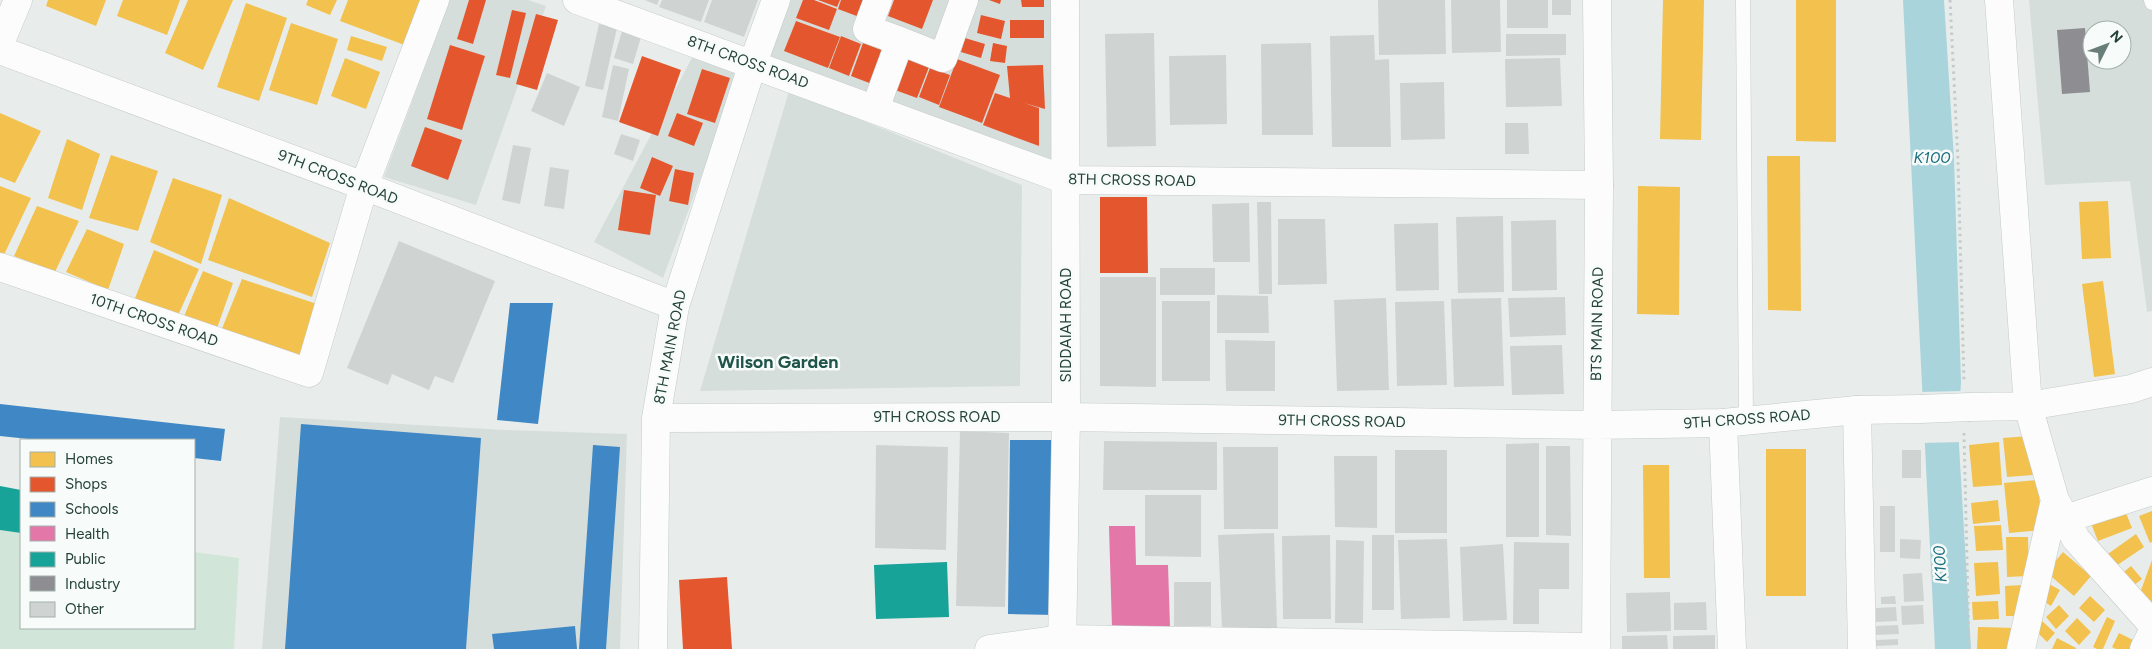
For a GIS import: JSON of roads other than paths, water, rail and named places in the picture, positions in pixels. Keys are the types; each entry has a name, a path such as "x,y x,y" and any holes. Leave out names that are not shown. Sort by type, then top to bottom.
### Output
{"street":[{"path":"0,43 18,0"},
{"path":"364,186 435,0"},
{"name":"8TH CROSS ROAD","path":"577,0 753,63 1066,180 1599,185"},
{"name":"8TH MAIN ROAD","path":"653,649 656,418 675,306 753,63 776,0"},
{"path":"878,0 867,29 943,58 964,0"},
{"name":"SIDDAIAH ROAD","path":"1062,644 1066,417 1065,0"},
{"name":"BTS MAIN ROAD","path":"1596,648 1599,185 1597,0"},
{"path":"1999,0 2028,406 2060,510 2076,539 2152,624"},
{"path":"875,109 900,41"},
{"name":"9TH CROSS ROAD","path":"0,50 364,186 675,306"},
{"name":"10TH CROSS ROAD","path":"0,267 309,373 364,186"},
{"name":"9TH CROSS ROAD","path":"656,418 1066,417 1596,426 1735,422 1857,410 2028,406 2131,389 2152,382"},
{"path":"1857,410 1862,649"},
{"path":"1732,649 1735,422"},
{"path":"2060,510 2152,491"},
{"path":"2021,649 2060,510"},
{"path":"2144,649 2152,633"},
{"path":"989,649 1062,644 1596,648"}],"lane":[{"path":"1735,422 1744,0"}],"water":[{"name":"K100","path":"1903,0 1944,0 1954,159 1961,382 1958,428 1971,649 1935,649"}],"district":[{"name":"Wilson Garden","path":"778,362"}]}
